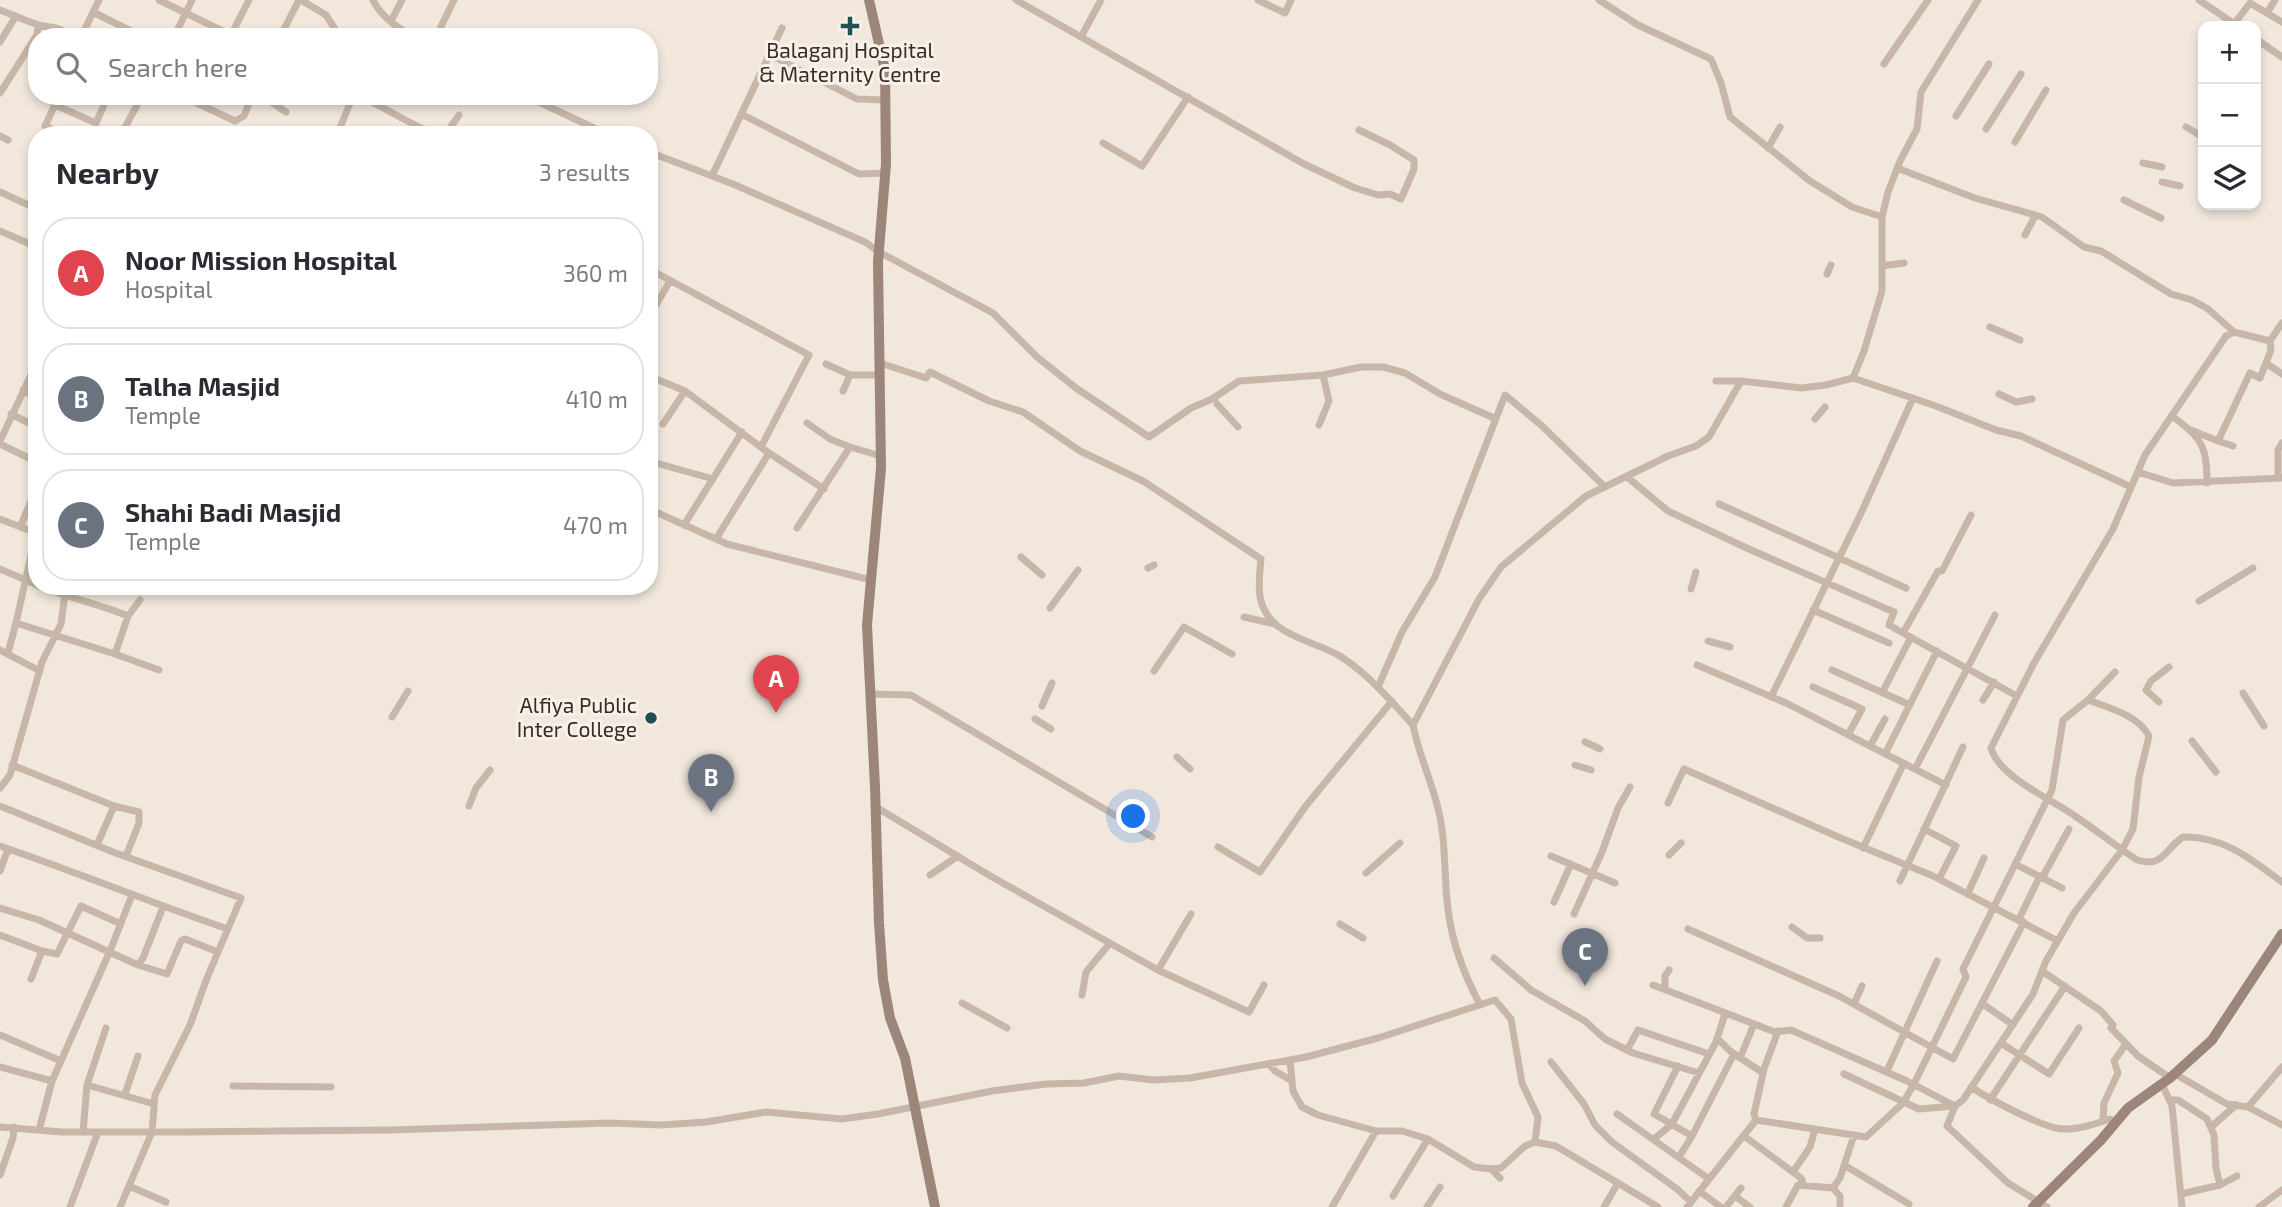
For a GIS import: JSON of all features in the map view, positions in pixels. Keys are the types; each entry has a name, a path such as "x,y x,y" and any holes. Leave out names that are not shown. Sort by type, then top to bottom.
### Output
{"street":[{"path":"85,28 99,0"},
{"path":"159,0 217,28"},
{"path":"178,28 192,0"},
{"path":"237,28 249,0"},
{"path":"285,28 300,0 326,15 333,28"},
{"path":"391,21 402,0"},
{"path":"440,28 454,0"},
{"path":"869,0 884,70 886,173 879,252 881,456 867,625 879,923 890,1018 905,1058 935,1207"},
{"path":"1016,0 1304,164 1355,187 1401,199 1414,169 1414,160 1359,130"},
{"path":"1082,37 1101,0"},
{"path":"1258,0 1285,13 1292,0"},
{"path":"1599,0 1638,25 1711,59 1730,117 1810,181 1852,207 1882,217"},
{"path":"1884,64 1928,0"},
{"path":"1853,379 1882,292 1882,217 1898,168 1917,129 1921,92 1978,0"},
{"path":"2199,0 2229,21"},
{"path":"2267,13 2275,0"},
{"path":"376,2 398,28"},
{"path":"2238,21 2250,3 2282,22"},
{"path":"0,10 38,25 56,28"},
{"path":"93,12 125,28"},
{"path":"0,42 16,16"},
{"path":"712,176 782,29"},
{"path":"2261,42 2282,57"},
{"path":"0,93 3,80 28,47"},
{"path":"770,55 857,99 885,100"},
{"path":"1956,116 1989,64"},
{"path":"1986,129 2021,75"},
{"path":"2015,142 2046,90"},
{"path":"1103,143 1142,166 1188,97"},
{"path":"47,126 45,125 55,105 96,123 104,105"},
{"path":"126,126 137,105"},
{"path":"201,105 235,121 244,116 248,105"},
{"path":"276,105 286,111"},
{"path":"341,126 349,105"},
{"path":"381,105 421,126"},
{"path":"545,105 590,126"},
{"path":"741,114 859,174 886,173"},
{"path":"451,126 459,115"},
{"path":"1768,148 1780,127"},
{"path":"2186,127 2198,134"},
{"path":"658,155 865,242 993,313 1037,357 1076,388 1149,437 1238,380 1323,375 1362,367 1383,367 1405,373 1440,394 1496,419"},
{"path":"2143,163 2162,167"},
{"path":"1898,168 1975,198 2042,217 2084,247 2101,251 2171,294 2192,300 2208,309 2234,332 2270,341"},
{"path":"2162,182 2180,186"},
{"path":"0,192 28,205"},
{"path":"2124,200 2161,218"},
{"path":"2025,235 2035,216"},
{"path":"0,231 28,243"},
{"path":"1882,266 1904,263"},
{"path":"1827,274 1831,265"},
{"path":"658,274 809,355 761,447"},
{"path":"658,302 670,281"},
{"path":"2218,440 2250,373 2260,378 2271,350 2270,341 2282,323"},
{"path":"2227,325 2226,336 2145,455 2113,529 2034,663 1992,748 1994,757 2014,776 2137,860 2158,862 2183,837 2196,837 2220,842 2242,853 2282,882"},
{"path":"1990,327 2020,340"},
{"path":"2226,336 2234,332"},
{"path":"880,363 926,377 930,372 989,401 1023,412 1080,451 1143,481 1261,559 1260,594 1263,606 1275,624 1290,635 1332,650 1353,664 1413,725 1441,822 1448,910 1453,937 1461,968 1480,1005"},
{"path":"2266,363 2282,374"},
{"path":"826,364 850,374 880,375"},
{"path":"843,391 850,374"},
{"path":"1319,425 1329,401 1323,375"},
{"path":"1716,381 1801,387 1853,379 1913,398 1996,430 2021,436 2131,487"},
{"path":"28,380 0,443 28,457"},
{"path":"658,380 685,391 769,453 824,489"},
{"path":"1413,725 1479,599 1501,567 1586,496 1668,456 1696,446 1709,437 1741,381"},
{"path":"23,390 28,393"},
{"path":"663,424 685,391"},
{"path":"1999,394 2016,402 2032,399"},
{"path":"1378,687 1402,632 1435,578 1505,395 1541,425 1605,487"},
{"path":"1771,697 1913,398"},
{"path":"1217,404 1238,427"},
{"path":"1815,419 1825,407"},
{"path":"11,414 28,422"},
{"path":"2172,416 2190,429 2233,446"},
{"path":"807,423 831,439 881,456"},
{"path":"2190,429 2207,456 2207,483"},
{"path":"684,525 742,432"},
{"path":"2138,472 2173,483 2280,478 2278,450 2282,443"},
{"path":"797,528 850,447"},
{"path":"716,539 769,453"},
{"path":"658,464 713,479"},
{"path":"1627,477 1668,510 1894,612 1889,625 2017,696"},
{"path":"1719,504 1906,588"},
{"path":"20,527 28,508"},
{"path":"658,513 727,544 871,580"},
{"path":"1882,692 1938,571 1942,570 1971,515"},
{"path":"0,519 28,530"},
{"path":"1021,557 1042,575"},
{"path":"28,567 16,623 4,652 40,671"},
{"path":"2199,601 2253,568"},
{"path":"0,569 28,581"},
{"path":"1050,608 1078,570"},
{"path":"1691,589 1696,572"},
{"path":"60,595 103,605 128,615"},
{"path":"0,788 9,775 40,671 61,624 65,597"},
{"path":"115,654 128,615 140,600"},
{"path":"1813,610 1889,643"},
{"path":"1915,769 1995,615"},
{"path":"1244,617 1275,624"},
{"path":"16,623 159,670"},
{"path":"1154,671 1184,626 1231,654"},
{"path":"1708,641 1730,647"},
{"path":"1885,754 1937,651"},
{"path":"1697,665 1771,697 1946,785"},
{"path":"2159,702 2146,690 2151,681 2169,667"},
{"path":"1832,670 1910,705"},
{"path":"1756,1120 1866,1137 1903,1103 1966,977 1963,969 2052,790 2063,720 2115,672"},
{"path":"1983,700 1994,682"},
{"path":"1042,706 1052,683"},
{"path":"1812,687 1862,709 1848,735"},
{"path":"392,717 408,691"},
{"path":"2243,693 2264,726"},
{"path":"870,694 911,695 1152,837"},
{"path":"2047,1207 2035,1204 2008,1183 1947,1126 1955,1106 1963,1100 2033,994 2042,971 2074,913 2122,850 2133,829 2139,777 2149,736 2145,727 2125,714 2088,699"},
{"path":"1218,847 1260,872 1305,807 1392,701"},
{"path":"1035,719 1051,729"},
{"path":"1870,746 1885,719"},
{"path":"2192,741 2216,772"},
{"path":"1584,742 1600,749"},
{"path":"1900,881 1963,747"},
{"path":"1177,757 1190,769"},
{"path":"1863,848 1904,764"},
{"path":"12,765 114,806 135,810 141,816 126,856"},
{"path":"1575,765 1591,770"},
{"path":"1668,803 1684,769 1939,879 2058,941"},
{"path":"468,806 476,788 490,770"},
{"path":"1574,914 1618,808 1630,787"},
{"path":"0,806 241,898 190,1025 155,1095 152,1132 120,1207"},
{"path":"97,845 114,806"},
{"path":"876,807 1158,970 1249,1012 1264,985"},
{"path":"1924,829 1956,846 1939,879"},
{"path":"1688,929 1854,1004 1953,1059 1983,1004 2041,877 2069,829"},
{"path":"1366,873 1399,843"},
{"path":"1669,855 1681,843"},
{"path":"0,871 4,848 228,929"},
{"path":"930,875 958,856"},
{"path":"1551,856 1615,883"},
{"path":"1968,893 1984,858"},
{"path":"1554,902 1571,864"},
{"path":"2015,864 2062,888"},
{"path":"39,1130 52,1081 132,895"},
{"path":"0,935 57,954 81,906 121,924"},
{"path":"138,965 163,907"},
{"path":"0,908 39,920 138,965 167,974 181,941 185,939 218,952"},
{"path":"1158,970 1191,914"},
{"path":"1340,924 1363,938"},
{"path":"1792,928 1807,937 1820,938"},
{"path":"2035,1204 2128,1108 2169,1079 2212,1040 2282,934"},
{"path":"1082,995 1086,972 1110,943"},
{"path":"31,979 42,951"},
{"path":"1494,958 1531,989 1585,1021 1605,1039 1627,1050 1699,1073"},
{"path":"1887,1071 1937,961"},
{"path":"1665,989 1665,976 1669,970"},
{"path":"2042,971 2101,1011 2113,1025 2111,1028 2126,1044 2169,1079 2227,1104 2248,1107 2282,1125"},
{"path":"1653,985 1754,1024 1778,1031 1791,1030 1887,1071 1955,1106"},
{"path":"1854,1004 1862,986"},
{"path":"1990,1100 2065,986"},
{"path":"0,1127 83,1132 152,1132 389,1130 609,1123 662,1125 706,1122 766,1112 842,1119 1019,1088 1084,1083 1119,1076 1154,1080 1190,1078 1269,1064 1378,1038 1495,1000 1511,1019 1522,1083 1538,1117 1535,1142"},
{"path":"961,1003 1007,1028"},
{"path":"1983,1004 2013,1025"},
{"path":"1654,1139 1672,1124 1717,1038 1725,1014"},
{"path":"1679,1157 1754,1024"},
{"path":"83,1132 87,1085 106,1028"},
{"path":"2001,1043 2049,1074 2079,1028"},
{"path":"1627,1050 1638,1030 1709,1054"},
{"path":"1756,1120 1754,1114 1763,1073 1778,1031"},
{"path":"0,1035 61,1061"},
{"path":"1717,1038 1737,1056 1763,1073"},
{"path":"2103,1121 2104,1103 2118,1073 2114,1061 2126,1044"},
{"path":"125,1094 138,1056"},
{"path":"1290,1060 1293,1091 1302,1107 1318,1115 1376,1131 1402,1131 1427,1139 1475,1167 1491,1170 1501,1168 1525,1146 1535,1142 1556,1146 1658,1207"},
{"path":"1552,1062 1584,1104 1595,1125 1612,1142 1677,1188 1689,1205 1756,1120"},
{"path":"1269,1064 1292,1081"},
{"path":"0,1066 52,1081"},
{"path":"1678,1066 1654,1114 1692,1136"},
{"path":"2248,1107 2282,1067"},
{"path":"1844,1074 1919,1109 1955,1106"},
{"path":"2169,1079 2182,1207"},
{"path":"87,1085 155,1104"},
{"path":"233,1086 331,1087"},
{"path":"1971,1087 1990,1100 2058,1128 2070,1129 2110,1119 2116,1122"},
{"path":"2170,1100 2178,1100 2207,1119 2214,1135 2220,1185"},
{"path":"2211,1127 2235,1105"},
{"path":"1617,1114 1709,1179"},
{"path":"0,1175 13,1138 14,1127"},
{"path":"1793,1172 1810,1147 1815,1129"},
{"path":"1332,1207 1376,1131"},
{"path":"69,1207 98,1132"},
{"path":"1833,1188 1854,1135"},
{"path":"1744,1136 1801,1178 1804,1186"},
{"path":"1393,1196 1427,1139"},
{"path":"1844,1165 1909,1204"},
{"path":"1491,1170 1500,1178"},
{"path":"2181,1194 2220,1185 2237,1176"},
{"path":"1604,1207 1618,1182"},
{"path":"1786,1207 1798,1185 1833,1188 1840,1196 1840,1207"},
{"path":"129,1186 166,1202"},
{"path":"1427,1207 1440,1187"},
{"path":"1699,1191 1723,1207 1741,1188"},
{"path":"2259,1207 2282,1190"},
{"path":"1735,1196 1750,1207"}],"place":[{"name":"Balaganj Hospital & Maternity Centre","path":"850,26"},
{"name":"Noor Mission Hospital","path":"776,713"},
{"name":"Alfiya Public Inter College","path":"651,718"},
{"name":"Talha Masjid","path":"711,812"},
{"name":"Shahi Badi Masjid","path":"1585,986"}]}
